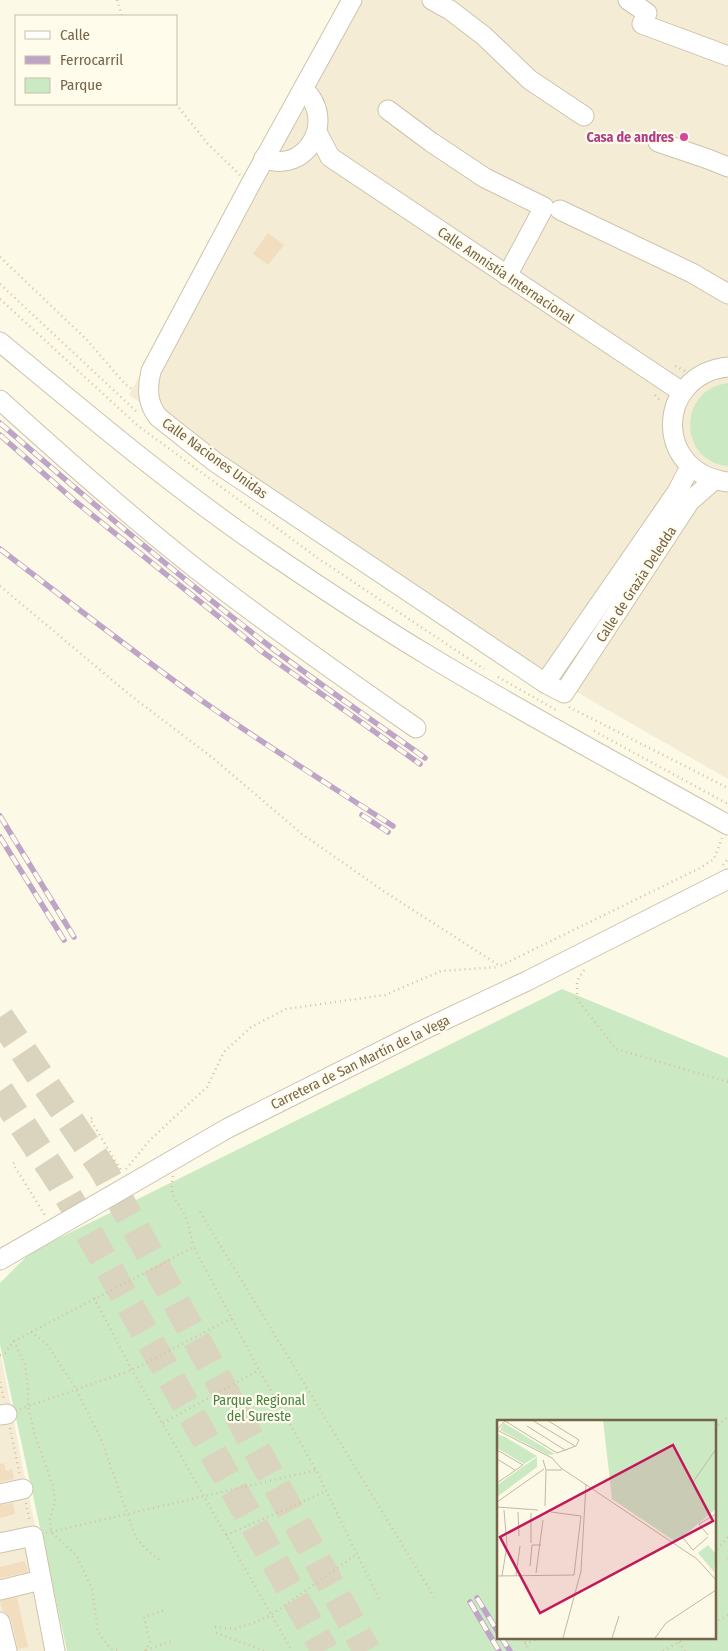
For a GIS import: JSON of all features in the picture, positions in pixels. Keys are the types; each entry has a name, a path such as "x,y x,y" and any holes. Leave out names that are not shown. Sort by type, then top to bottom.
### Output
{"street":[{"path":"149,401 151,371 264,158 352,0"},
{"path":"432,0 450,10 484,36 530,80 584,116"},
{"path":"628,0 647,13 642,24 728,56"},
{"name":"Calle Amnistía Internacional","path":"303,89 313,99 317,107 317,132 330,157 682,392"},
{"path":"388,110 431,142 485,178 544,207 507,276"},
{"path":"301,154 311,144 317,132"},
{"path":"658,142 708,158 728,167"},
{"name":"Calle Amnistía Internacional","path":"264,158 273,162 284,162 301,154 320,158 330,157"},
{"path":"560,210 692,273 728,294"},
{"path":"0,342 155,469 265,549 446,665 726,830"},
{"path":"721,481 701,475 690,467 680,454 674,439 672,422 675,406 682,392 696,377 714,368 728,367"},
{"path":"0,400 86,478 196,568 318,660 416,728"},
{"name":"Calle Naciones Unidas","path":"149,401 158,417 215,462 545,683 564,693"},
{"name":"Calle de Grazia Deledda","path":"545,683 677,492 690,467"},
{"name":"Calle de Grazia Deledda","path":"564,693 690,501 721,481"},
{"name":"Carretera de San Martín de la Vega","path":"0,1260 246,1119 421,1031 527,981 720,882 728,872"},
{"path":"0,1494 23,1489"},
{"path":"0,1543 42,1534 41,1580 55,1651"},
{"path":"0,1590 41,1580"},
{"path":"0,1622 7,1651"}],"path":[{"path":"117,0 122,15"},
{"path":"177,105 207,143 250,185"},
{"path":"0,257 87,340 125,384 149,401"},
{"path":"0,586 130,695 214,759 302,834 385,892 500,966"},
{"path":"92,1118 90,1119 123,1174 150,1140 207,1086 224,1052 251,1027 286,1009 385,995 442,971 500,966 700,868 714,859 726,830"},
{"path":"585,968 577,982 577,999 616,1049 728,1082"},
{"path":"177,1157 171,1186 173,1197 184,1214 194,1247 259,1370 316,1470 379,1599"},
{"path":"14,1163 53,1228"},
{"path":"200,1212 434,1597"},
{"path":"0,1355 5,1353 14,1341 194,1247"},
{"path":"94,1298 132,1370 292,1651"},
{"path":"4,1414 132,1370 232,1318"},
{"path":"31,1332 47,1344 76,1389 101,1439 136,1538 150,1553 160,1560"},
{"path":"14,1341 25,1365 28,1406 34,1434 53,1486 56,1502 42,1534"},
{"path":"163,1423 259,1370"},
{"path":"0,1382 4,1414 23,1489 42,1534 76,1556 92,1589 98,1632 110,1648 121,1651"},
{"path":"716,1426 728,1417"},
{"path":"42,1534 316,1470"},
{"path":"226,1535 327,1491"},
{"path":"716,1551 728,1537"},
{"path":"215,1627 234,1628 253,1623 270,1615 357,1554"},
{"path":"146,1651 150,1642 144,1616 165,1610"},
{"path":"716,1622 728,1615"},
{"path":"216,1633 265,1651"},
{"path":"523,1638 529,1651"},
{"path":"525,1644 541,1638"},
{"path":"663,1651 686,1638"},
{"path":"146,1651 172,1641"},
{"path":"680,1642 685,1651"}],"shaded area":[{"path":"343,0 728,0 728,779 526,663 129,395"},
{"path":"0,1351 25,1479 62,1651 0,1651"}],"green space":[{"path":"728,383 728,466 712,462 700,452 693,440 690,425 692,411 699,398 711,388"},
{"name":"Parque Regional del Sureste","path":"562,989 728,1058 728,1651 67,1651 0,1345 0,1283 31,1252"}],"building":[{"path":"268,233 284,245 268,265 253,254"},
{"path":"4,1463 6,1471 12,1469 14,1479 0,1482 0,1464"},
{"path":"13,1503 15,1514 0,1518 0,1505"},
{"path":"25,1561 28,1572 0,1578 0,1567"},
{"path":"17,1597 28,1647 18,1649 11,1619 3,1611 0,1601"}],"tunnel":[{"path":"0,1017 103,1169 367,1651"},
{"path":"0,1091 60,1182 325,1651"}],"railway":[{"path":"0,423 132,536 268,645 425,758"},
{"path":"0,435 76,502 264,653 420,764"},
{"path":"0,549 115,637 210,706 288,759 393,826"},
{"path":"362,815 388,832"},
{"path":"0,816 74,937"},
{"path":"0,837 64,940"},
{"path":"477,1598 497,1630"},
{"path":"470,1602 499,1651"},
{"path":"502,1638 510,1651"}],"place":[{"name":"Casa de andres","path":"684,137"}]}
